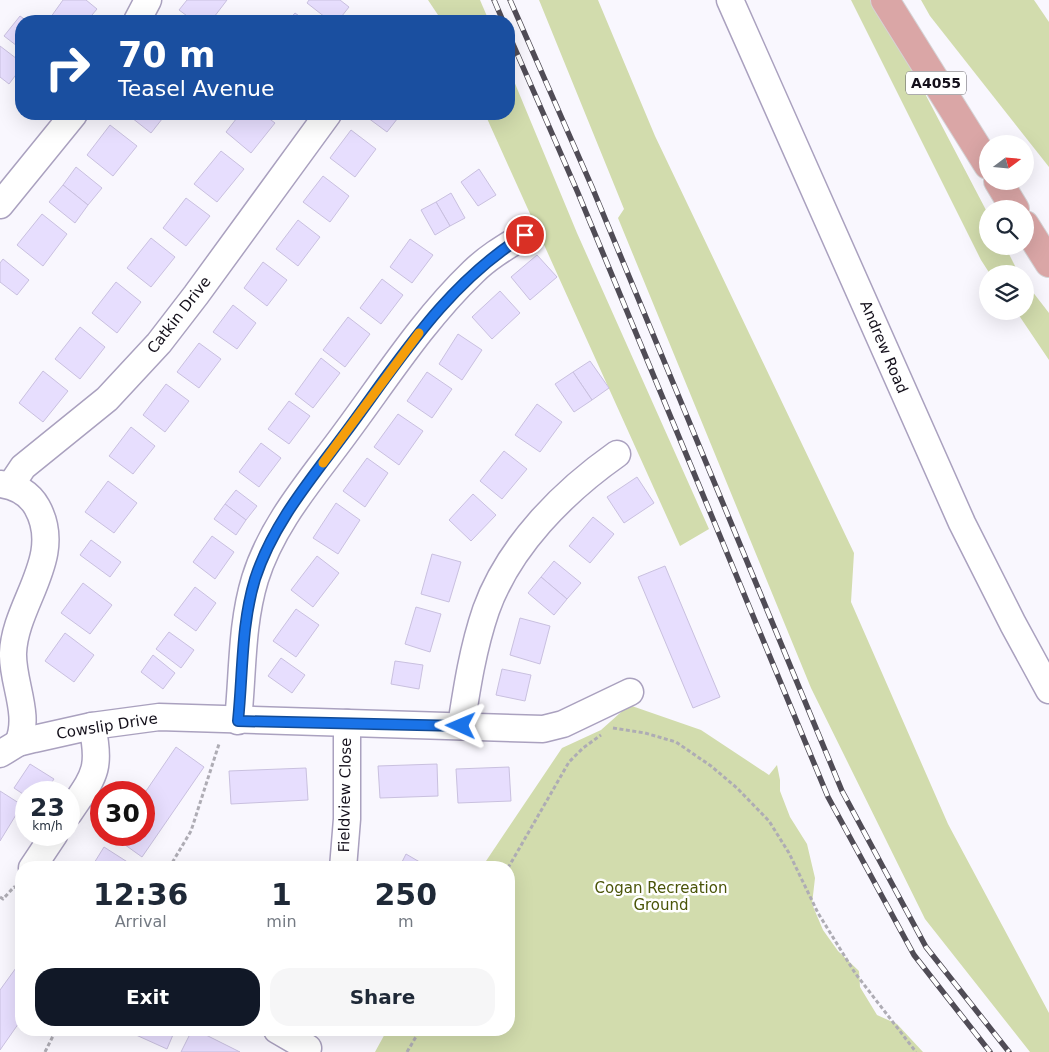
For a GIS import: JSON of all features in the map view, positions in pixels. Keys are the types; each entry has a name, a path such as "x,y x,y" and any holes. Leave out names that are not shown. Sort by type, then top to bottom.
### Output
{"main road":[{"name":"A4055","path":"885,0 979,151"},
{"path":"1034,239 1049,263"}],"street":[{"path":"141,15 148,0"},
{"name":"Andrew Road","path":"730,0 962,523 1049,690"},
{"path":"0,206 69,120"},
{"name":"Catkin Drive","path":"5,485 23,467 107,399 159,343 196,296 324,120"},
{"path":"238,721 248,606 270,541 286,514 440,308 474,272 498,252 525,235"},
{"path":"461,726 468,677 477,642 487,609 500,579 531,533 556,505 590,473 617,454"},
{"path":"5,485 23,491 33,501 42,516 46,534 45,554 16,632 13,652 14,675 22,711 21,736 9,748"},
{"name":"Cowslip Drive","path":"9,748 92,726 159,718 543,729 563,724 630,692"},
{"name":"Fieldview Close","path":"343,861 347,723"},
{"path":"80,797 94,775 97,761 92,726"},
{"path":"37,861 47,846"},
{"path":"287,1036 308,1048"}],"path":[{"path":"173,861 191,831 218,744 238,721"},
{"path":"512,861 558,779 569,762 583,748 612,728 645,733 676,742 718,771 769,821 789,853 818,913 855,973 916,1052"},
{"path":"0,897 3,899 15,887"},
{"path":"45,1052 53,1036"},
{"path":"407,1052 416,1036"}],"green space":[{"path":"428,0 480,0 486,15 438,15"},
{"path":"539,0 598,0 655,136 854,553 851,602 948,824 1049,1013 1049,1052 1030,1052 925,919 811,688 618,218 624,209"},
{"path":"851,0 876,0 981,200 979,200 979,255 1010,255 1014,265 984,265 981,260"},
{"path":"921,0 1034,0 1049,22 1049,167 1034,148 1034,135 1024,135 930,16"},
{"path":"515,83 577,233 709,529 680,546 488,120 515,120"},
{"path":"1034,294 1049,313 1049,360 1022,320 1034,320"},
{"name":"Cogan Recreation Ground","path":"629,705 701,730 769,775 777,765 780,791 790,817 807,844 815,878 812,904 823,930 838,951 859,971 860,987 877,1015 897,1024 923,1052 375,1052 384,1036 515,1036 515,861 486,861 562,748 601,730"}],"building":[{"path":"63,0 86,0 97,9 92,15 52,15"},
{"path":"187,0 227,0 216,15 186,15 179,10"},
{"path":"309,0 340,0 349,7 343,15 322,15 307,3"},
{"path":"15,22 15,44 4,36"},
{"path":"0,46 15,57 15,76 9,84 0,77"},
{"path":"135,120 161,120 151,133"},
{"path":"235,120 271,120 275,123 251,153 226,132"},
{"path":"371,120 396,120 387,132"},
{"path":"110,125 137,146 113,176 87,155"},
{"path":"351,130 376,149 355,177 330,158"},
{"path":"221,151 244,169 217,202 194,184"},
{"path":"76,167 102,188 88,205 63,185"},
{"path":"479,169 496,195 478,206 461,182"},
{"path":"323,176 349,196 330,222 303,202"},
{"path":"63,185 88,205 75,223 49,202"},
{"path":"451,193 465,218 450,226 436,202"},
{"path":"186,198 210,216 186,246 163,228"},
{"path":"436,202 450,226 435,235 421,210"},
{"path":"42,214 67,234 43,266 17,245"},
{"path":"298,220 320,237 298,266 276,249"},
{"path":"151,238 175,257 151,287 127,268"},
{"path":"410,239 433,255 412,283 390,267"},
{"path":"537,255 557,277 530,300 511,277"},
{"path":"3,259 29,280 17,295 0,282 0,263"},
{"path":"263,262 287,280 267,306 244,288"},
{"path":"382,279 403,295 381,324 360,308"},
{"path":"116,282 141,302 117,333 92,313"},
{"path":"500,291 520,313 492,339 472,317"},
{"path":"233,305 256,323 237,349 213,332"},
{"path":"348,317 370,334 345,367 323,350"},
{"path":"80,327 105,347 80,379 55,359"},
{"path":"458,334 482,350 462,380 439,364"},
{"path":"199,343 221,359 199,388 177,372"},
{"path":"321,358 340,373 313,408 295,394"},
{"path":"590,361 609,388 592,400 573,372"},
{"path":"43,371 68,391 43,422 19,403"},
{"path":"427,372 452,389 432,418 407,401"},
{"path":"573,372 592,400 574,412 555,384"},
{"path":"166,384 189,401 165,432 143,415"},
{"path":"289,401 310,416 289,444 268,429"},
{"path":"537,404 562,422 540,452 515,435"},
{"path":"398,414 423,431 399,465 374,447"},
{"path":"131,427 155,446 133,474 109,456"},
{"path":"261,443 281,458 259,487 239,472"},
{"path":"504,451 527,469 502,499 480,481"},
{"path":"367,458 388,473 365,507 343,491"},
{"path":"637,477 654,503 624,523 607,497"},
{"path":"108,481 137,503 114,533 85,512"},
{"path":"236,490 257,506 246,520 225,504"},
{"path":"473,494 496,515 471,541 449,520"},
{"path":"336,503 360,520 338,554 313,538"},
{"path":"225,504 246,520 236,535 214,519"},
{"path":"593,517 614,534 590,563 569,546"},
{"path":"212,536 234,552 215,579 193,562"},
{"path":"91,540 121,562 110,577 80,555"},
{"path":"432,554 461,562 449,602 421,594"},
{"path":"317,556 339,573 313,607 291,590"},
{"path":"554,561 581,583 567,599 541,577"},
{"path":"665,566 720,697 693,708 638,577"},
{"path":"541,577 567,599 554,615 528,593"},
{"path":"83,583 112,605 90,634 61,613"},
{"path":"195,587 216,603 196,631 174,615"},
{"path":"416,607 441,614 430,652 405,644"},
{"path":"296,609 319,625 296,657 273,641"},
{"path":"520,618 550,626 540,664 510,655"},
{"path":"169,632 194,650 181,668 156,649"},
{"path":"65,633 94,655 74,682 45,661"},
{"path":"153,655 175,673 163,689 141,672"},
{"path":"281,658 305,675 292,693 268,676"},
{"path":"395,661 423,665 419,689 391,684"},
{"path":"502,669 531,675 525,701 496,695"},
{"path":"176,747 204,767 155,838 155,781 153,781"},
{"path":"30,764 54,779 53,781 19,781"},
{"path":"437,764 438,796 380,798 378,766"},
{"path":"509,767 511,801 458,803 456,769"},
{"path":"306,768 308,800 231,804 229,771"},
{"path":"0,791 15,801 15,816 0,841"},
{"path":"127,846 150,846 142,857"},
{"path":"104,847 126,861 95,861"},
{"path":"406,854 418,861 402,861"},
{"path":"15,969 15,1029 0,1050 0,990"},
{"path":"138,1036 172,1036 167,1049"},
{"path":"189,1036 208,1036 240,1052 181,1052"}],"railway":[{"path":"494,0 500,15"},
{"path":"510,0 592,187 842,791 926,947 1009,1052"},
{"path":"515,49 578,193 828,797 914,955 990,1052"}],"slow traffic":[{"path":"323,463 419,333"}],"route":[{"path":"461,726 238,721 243,644 248,606 256,577 270,541 286,514 419,333 445,302 474,272 498,252 525,235"}]}
